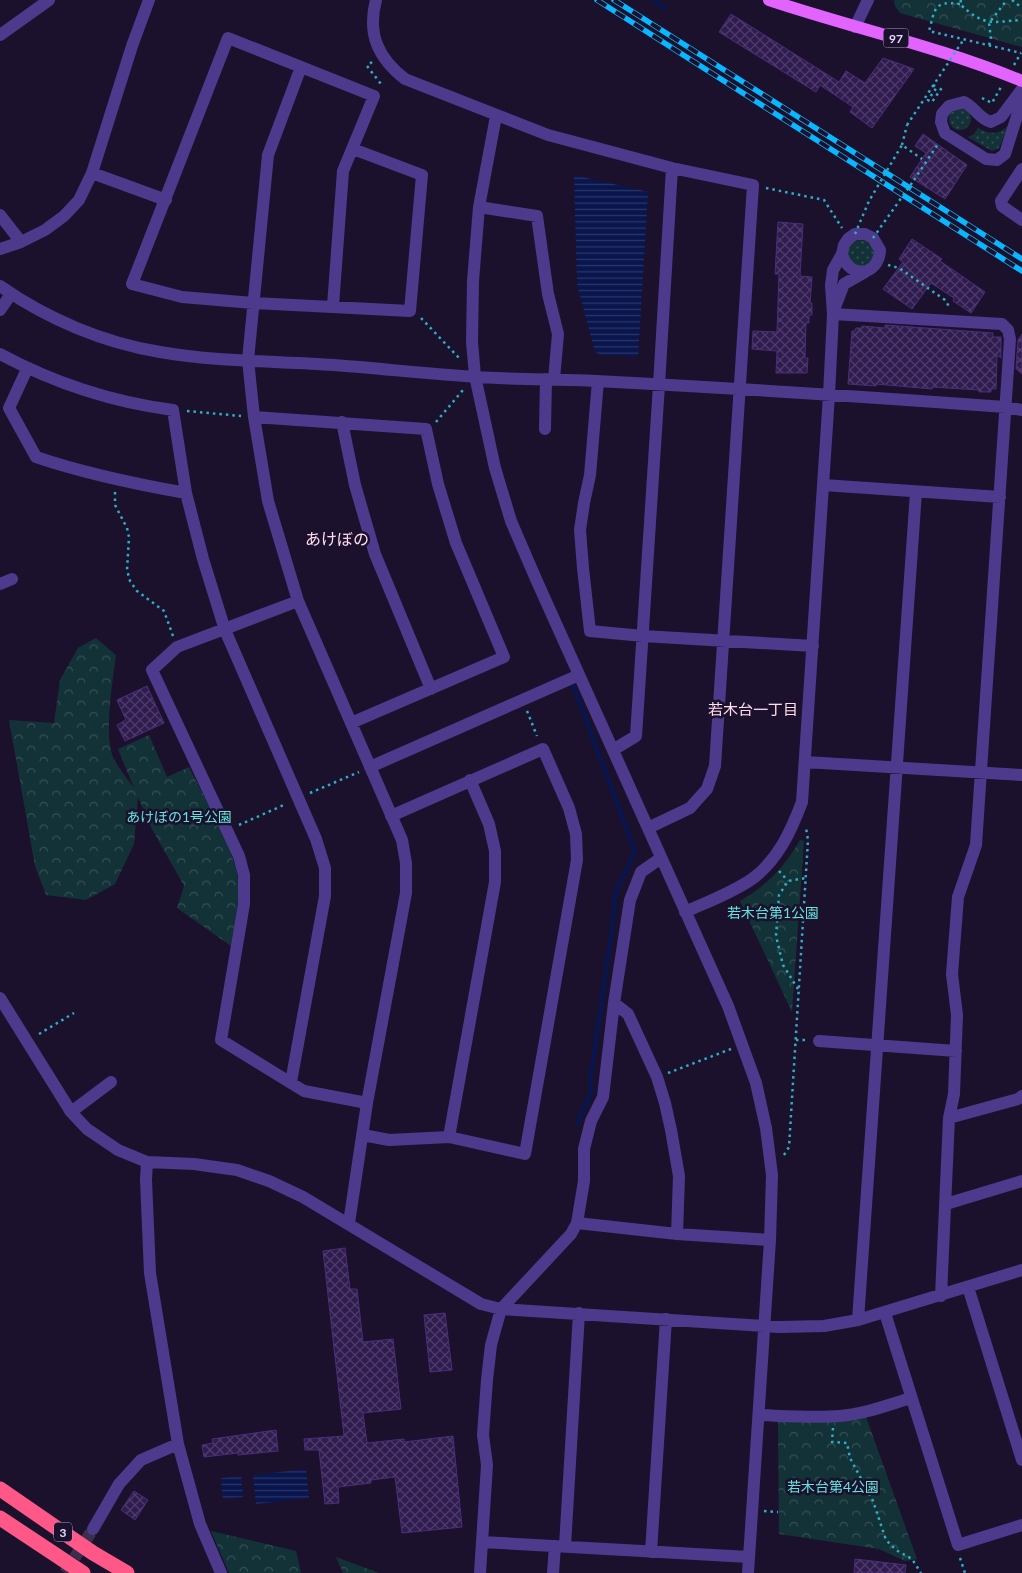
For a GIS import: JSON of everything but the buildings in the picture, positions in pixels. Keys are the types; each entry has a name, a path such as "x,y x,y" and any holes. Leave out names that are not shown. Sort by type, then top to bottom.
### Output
{"highway":[{"name":"3","path":"0,1489 127,1573"},
{"name":"3","path":"0,1518 83,1573"}],"main road":[{"name":"97","path":"769,0 930,48 1022,81"}],"street":[{"path":"0,34 49,0"},
{"path":"0,249 21,242 45,230 64,216 79,200 92,172 132,46 149,0"},
{"path":"376,0 373,10 373,33 381,55 391,69 405,79 548,135 672,168 752,186 715,766 707,789 690,808 648,828"},
{"path":"855,27 868,0"},
{"path":"333,306 343,171 374,96 228,38 132,284 182,297 253,303 410,311 422,175 353,149"},
{"path":"301,67 268,155 248,360 254,417 268,501 298,601 402,840 406,863 406,893 367,1103 349,1223"},
{"path":"1022,89 1001,117 991,122 982,119 973,106 964,102 949,106 942,114 940,122 945,133 986,159 997,160 1006,154 1022,100"},
{"path":"496,116 479,207 473,280 472,342 475,376 495,468 511,521 728,1006 756,1083 766,1128 772,1175 770,1240 748,1573"},
{"path":"613,750 636,736 672,168"},
{"path":"1022,169 1001,201 1002,206 1022,220"},
{"path":"92,172 166,200"},
{"path":"479,207 538,216 548,294 558,334 550,379 545,429"},
{"path":"0,215 21,242"},
{"path":"685,912 727,893 752,879 781,848 792,830 802,802 829,395 833,314 831,285 833,270 842,254 844,245 852,236 865,234 873,238 880,250 877,263 872,269 844,284 833,314"},
{"path":"842,254 849,268 865,272"},
{"path":"0,286 36,309 75,327 112,340 159,352 207,358 475,376 739,389 1006,407 1022,410"},
{"path":"0,310 11,294"},
{"path":"833,314 1002,324 1008,330 1010,339 976,846 958,896 952,974 957,1015 956,1051 954,1094 949,1118 941,1296"},
{"path":"0,354 27,369 94,395 142,406 173,410 186,493 202,559 225,630 313,831 325,868 325,896 291,1082"},
{"path":"27,369 9,408 36,457 72,470 186,493"},
{"path":"598,381 590,475 580,530 590,632 813,646"},
{"path":"254,417 342,422 426,430 438,484 456,543 504,657 351,723"},
{"path":"342,422 355,485 375,554 431,690"},
{"path":"823,485 1000,497"},
{"path":"858,1320 916,492"},
{"path":"0,584 12,578"},
{"path":"298,601 225,630 177,646 152,670 235,847 244,875 244,904 221,1040 304,1091 367,1103"},
{"path":"370,767 579,675"},
{"path":"363,1135 389,1140 449,1137 525,1154 577,860 576,834 569,808 543,749 391,816"},
{"path":"805,762 1022,776"},
{"path":"449,1137 495,882 496,851 489,824 470,780"},
{"path":"480,1573 488,1465 483,1435 491,1345 501,1309 571,1234 577,1224 584,1181 584,1149 591,1121 603,1096 614,1003 630,900 641,872 661,858"},
{"path":"0,998 72,1112 87,1129 118,1150 147,1162 194,1164 237,1170 269,1181 294,1192 349,1223 480,1304 501,1309 579,1314 764,1325 824,1326 858,1320 1022,1270"},
{"path":"614,1003 628,1014 657,1077 671,1130 679,1176 677,1234"},
{"path":"819,1041 956,1051"},
{"path":"72,1112 110,1082"},
{"path":"949,1118 1018,1099 1022,1096"},
{"path":"147,1162 150,1273 178,1444 200,1524 221,1573"},
{"path":"946,1204 1022,1181"},
{"path":"577,1224 677,1234 770,1240"},
{"path":"968,1287 1022,1460"},
{"path":"885,1312 958,1545 1022,1524"},
{"path":"553,1573 560,1546 579,1314"},
{"path":"651,1552 666,1319"},
{"path":"759,1415 842,1416 872,1410 911,1398"},
{"path":"92,1529 119,1484 140,1460 178,1444"},
{"path":"482,1542 749,1557"}],"path":[{"path":"960,4 961,0"},
{"path":"989,45 991,38 990,23 1007,0"},
{"path":"1012,0 1022,7"},
{"path":"1022,20 990,23 974,17 960,4 940,1 936,4 929,31 1022,53"},
{"path":"752,186 824,200 852,236 869,201 902,145 907,125 964,39"},
{"path":"374,96 381,85 367,66 381,55"},
{"path":"934,85 937,87 928,100 932,102 943,86"},
{"path":"873,238 938,144"},
{"path":"902,145 922,159 924,165"},
{"path":"877,263 899,268 945,300 957,320"},
{"path":"410,311 416,313 475,376 432,426 426,430"},
{"path":"197,412 254,417"},
{"path":"115,480 115,505 127,528 127,570 130,581 137,590 164,611 177,646"},
{"path":"522,699 543,749"},
{"path":"789,1147 808,840 802,802"},
{"path":"779,871 788,881"},
{"path":"798,990 783,965 776,936 779,895 788,881 806,878"},
{"path":"26,1041 74,1013"},
{"path":"657,1077 742,1044"},
{"path":"825,1426 833,1426 832,1442 847,1443 850,1458 873,1501 886,1540 896,1550 912,1559 921,1573"}],"green space":[{"path":"894,0 1022,0 1022,47 900,13 895,6"},
{"path":"960,108 970,115 971,119 964,129 960,130 950,123 949,119 956,109"},
{"path":"1007,127 999,148 992,151 968,137 974,134 978,128 993,133"},
{"path":"861,240 870,244 874,253 870,262 861,266 852,262 848,253 852,244"},
{"name":"あけぼの1号公園","path":"96,638 116,655 111,692 109,737 114,759 118,766 134,788 118,749 149,735 167,777 189,767 227,844 238,878 237,908 231,946 177,908 184,886 152,829 138,797 134,844 115,884 86,900 46,895 35,866 9,720 54,723 60,680 78,648"},
{"name":"若木台第1公園","path":"800,840 804,841 792,1012 740,901 774,875 788,859"},
{"name":"若木台第4公園","path":"866,1417 917,1559 905,1561 879,1549 779,1534 778,1422"},
{"path":"211,1531 296,1551 301,1573 229,1573"},
{"path":"336,1557 379,1573 343,1573"}],"shaded area":[{"path":"574,175 648,192 638,357 600,355 595,352 577,284"},
{"path":"306,1469 309,1498 256,1504 253,1475"},
{"path":"241,1476 243,1497 223,1499 221,1478"}],"waterway":[{"path":"653,0 665,8"},
{"path":"573,685 635,851 616,890 590,1082 591,1092 577,1124"}],"tunnel":[{"path":"65,1573 93,1529"}],"railway":[{"path":"597,0 1022,271"},
{"path":"614,0 1022,259"}],"district":[{"name":"あけぼの","path":"337,538"},
{"name":"若木台一丁目","path":"753,709"}]}
